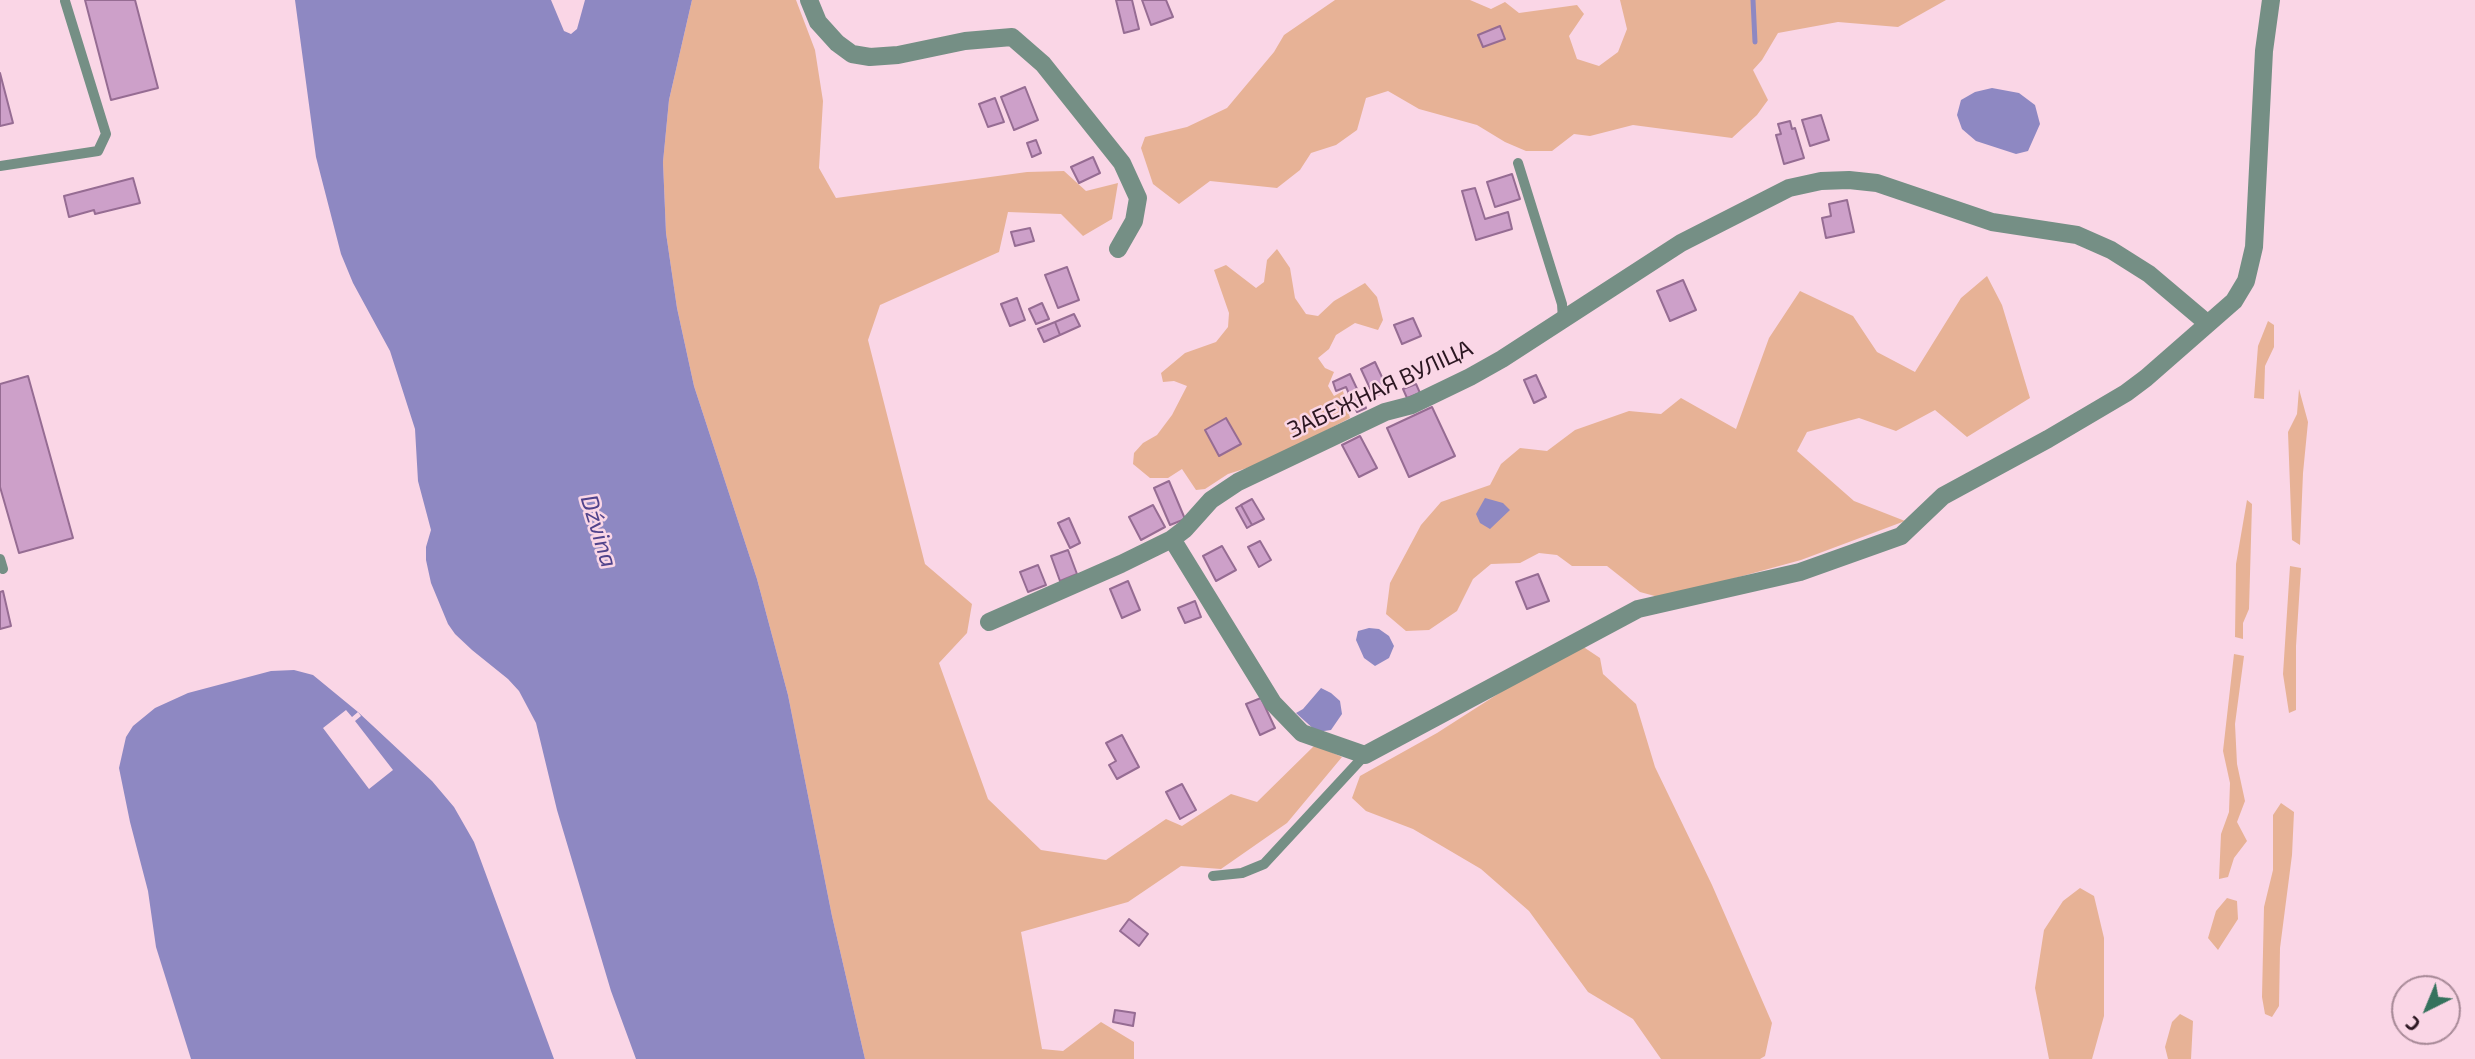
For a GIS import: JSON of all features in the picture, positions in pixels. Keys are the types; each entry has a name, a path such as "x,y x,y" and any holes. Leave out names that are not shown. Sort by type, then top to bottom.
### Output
{"street":[{"path":"809,0 818,23 852,54 870,57 898,55 965,41 1012,37 1043,64 1122,163 1138,198 1134,220 1118,249"},
{"path":"1172,539 1273,703 1302,733 1365,755 1638,609 1800,572 1901,536 1943,496 2048,439 2146,379 2234,301 2246,281 2254,247 2264,51 2271,0"},
{"name":"ЗАБЕЖНАЯ ВУЛІЦА","path":"989,622 1172,539 1185,529 1211,500 1238,482 1385,412 1412,405 1470,377 1681,243 1789,188 1821,181 1877,183 1992,222 2077,235 2111,250 2149,274 2207,323"}],"lane":[{"path":"0,166 97,151 106,134 65,1"},
{"path":"1518,163 1562,304 1563,320"},
{"path":"1213,876 1242,873 1264,864 1365,755"}],"shaded area":[{"path":"692,0 796,0 815,50 823,101 819,168 836,198 1027,172 1064,171 1086,191 1118,183 1112,219 1083,236 1061,214 1008,212 999,252 880,305 868,340 925,564 972,604 967,633 939,663 988,799 1041,850 1106,860 1166,819 1182,826 1231,794 1257,802 1315,745 1342,757 1287,823 1221,869 1181,866 1128,902 1021,932 1042,1049 1063,1051 1101,1022 1134,1042 1134,1059 865,1059 832,916 788,695 757,579 694,386 677,308 666,233 663,162 669,100"},
{"path":"1335,0 1470,0 1491,9 1505,2 1519,13 1577,5 1584,14 1569,36 1577,59 1599,66 1618,52 1627,29 1620,0 1946,0 1898,27 1838,22 1778,33 1753,70 1768,100 1757,115 1732,138 1633,125 1590,136 1574,134 1552,151 1526,151 1477,125 1419,109 1388,91 1366,98 1357,130 1336,145 1311,153 1300,170 1277,188 1210,181 1179,204 1153,184 1141,148 1145,137 1187,127 1227,108 1274,52 1284,35"},
{"path":"1277,249 1290,268 1295,298 1306,314 1318,316 1334,301 1365,283 1377,297 1383,320 1378,330 1355,323 1336,335 1329,349 1318,358 1325,368 1334,372 1328,386 1334,396 1343,391 1350,418 1266,462 1228,474 1205,489 1196,490 1182,469 1168,478 1150,478 1133,464 1134,453 1143,443 1157,435 1172,415 1187,386 1174,381 1163,382 1161,373 1185,353 1216,342 1228,327 1229,313 1214,270 1226,265 1256,288 1264,282 1267,260"},
{"path":"1987,276 2002,305 2030,398 1967,437 1935,410 1896,431 1859,418 1807,432 1797,451 1854,501 1905,521 1801,560 1662,598 1640,592 1607,566 1572,566 1557,555 1539,553 1520,563 1491,564 1473,579 1457,611 1429,630 1406,631 1386,614 1390,583 1421,525 1441,502 1490,485 1501,464 1520,448 1547,451 1575,430 1629,411 1661,414 1681,398 1736,429 1769,338 1800,291 1853,316 1877,352 1915,372 1961,298"},
{"path":"2268,321 2274,325 2274,347 2265,366 2264,399 2254,398 2258,346"},
{"path":"2299,389 2308,422 2300,545 2292,540 2288,432 2297,414"},
{"path":"2247,500 2252,504 2249,609 2243,623 2243,639 2235,637 2236,564"},
{"path":"2290,566 2301,568 2296,646 2296,710 2289,713 2283,674"},
{"path":"1582,646 1600,658 1603,674 1636,704 1655,767 1712,885 1772,1023 1765,1056 1760,1059 1661,1059 1633,1019 1588,992 1529,911 1481,869 1413,829 1366,811 1352,798 1360,776 1437,733 1540,667"},
{"path":"2234,654 2244,656 2235,724 2237,764 2245,801 2237,822 2247,841 2234,858 2228,877 2219,879 2221,834 2229,812 2230,783 2223,751"},
{"path":"2281,803 2294,812 2292,855 2280,948 2279,1006 2272,1017 2265,1014 2262,997 2264,907 2273,870 2273,815"},
{"path":"2080,888 2094,896 2104,938 2104,1016 2092,1059 2049,1059 2035,988 2044,930 2063,901"},
{"path":"2227,898 2237,901 2238,919 2218,950 2208,938 2216,911"},
{"path":"2180,1014 2193,1021 2191,1059 2168,1059 2165,1047 2172,1022"}],"water":[{"name":"Dźvina","path":"295,0 551,0 564,31 571,34 577,29 585,0 692,0 669,100 663,162 666,233 677,308 694,386 757,579 788,695 832,916 865,1059 636,1059 611,991 557,810 536,723 519,691 455,634 431,583 426,547 431,530 418,481 415,429 390,351 353,283 341,254 316,157"},
{"path":"1992,88 2019,93 2035,105 2040,124 2028,151 2016,154 1976,141 1962,129 1957,115 1961,100 1975,92"},
{"path":"1485,498 1503,503 1510,510 1490,529 1480,523 1476,514"},
{"path":"1379,629 1389,636 1394,646 1389,658 1375,666 1364,658 1356,640 1358,631"},
{"path":"294,670 313,675 358,712 432,781 454,807 474,842 554,1059 191,1059 156,947 148,891 119,768 126,737 133,726 155,708 188,693 271,671"},
{"path":"1321,688 1340,701 1342,714 1331,730 1317,732 1296,713 1303,709"}],"pier":[{"path":"346,710 352,717 358,712 361,716 355,721 393,770 369,789 323,728"}],"building":[{"path":"85,0 135,0 158,88 111,100"},
{"path":"1116,0 1132,0 1139,29 1124,33"},
{"path":"1142,0 1166,0 1173,17 1151,25"},
{"path":"1500,26 1505,39 1483,47 1478,35"},
{"path":"0,73 13,123 0,126"},
{"path":"1025,87 1038,120 1014,130 1001,97"},
{"path":"995,98 1004,122 988,127 979,104"},
{"path":"1821,115 1829,140 1810,146 1802,120"},
{"path":"1790,121 1792,129 1795,128 1804,158 1784,164 1776,135 1781,134 1778,124"},
{"path":"1036,140 1041,153 1032,157 1027,143"},
{"path":"1093,157 1100,173 1079,183 1071,167"},
{"path":"1512,174 1520,199 1495,207 1487,182"},
{"path":"133,178 140,203 69,217 64,196"},
{"path":"1475,188 1485,219 1508,212 1512,229 1476,240 1462,191"},
{"path":"1847,200 1854,232 1826,238 1822,218 1831,216 1829,204"},
{"path":"1030,228 1034,241 1015,246 1011,232"},
{"path":"1067,267 1079,300 1058,308 1045,275"},
{"path":"1683,280 1696,310 1670,321 1657,291"},
{"path":"1017,298 1025,320 1010,326 1001,304"},
{"path":"1042,303 1049,319 1036,324 1029,309"},
{"path":"1074,314 1080,326 1060,335 1055,322"},
{"path":"1413,318 1421,336 1402,344 1394,325"},
{"path":"1055,322 1060,335 1044,342 1038,329"},
{"path":"1375,362 1388,390 1374,397 1361,369"},
{"path":"1350,374 1366,408 1357,412 1346,387 1336,391 1333,382"},
{"path":"1536,375 1546,397 1534,403 1524,380"},
{"path":"28,376 73,538 19,553 0,487 0,384"},
{"path":"1416,384 1420,393 1407,398 1403,389"},
{"path":"1432,407 1455,456 1409,477 1387,428"},
{"path":"1226,418 1241,444 1219,456 1205,430"},
{"path":"1360,436 1377,468 1359,477 1342,445"},
{"path":"1169,481 1185,519 1170,525 1154,488"},
{"path":"1252,499 1264,519 1252,525 1241,505"},
{"path":"1153,505 1165,527 1141,540 1129,517"},
{"path":"1241,505 1252,525 1247,528 1236,508"},
{"path":"1069,518 1080,543 1070,548 1058,523"},
{"path":"1260,541 1271,560 1259,567 1248,547"},
{"path":"1222,546 1236,570 1216,581 1203,556"},
{"path":"1068,550 1077,574 1060,581 1051,556"},
{"path":"1038,565 1046,585 1028,592 1020,572"},
{"path":"1538,574 1549,601 1527,609 1516,582"},
{"path":"1128,581 1140,610 1122,618 1110,589"},
{"path":"3,591 11,626 0,629 0,592"},
{"path":"1195,601 1201,617 1185,623 1178,608"},
{"path":"1261,698 1275,728 1260,735 1246,704"},
{"path":"1122,735 1139,767 1117,779 1109,765 1116,761 1106,743"},
{"path":"1182,784 1196,810 1180,819 1166,792"},
{"path":"1129,919 1148,934 1139,946 1120,931"},
{"path":"1115,1010 1135,1013 1133,1026 1113,1022"}],"waterway":[{"path":"1753,0 1755,42"}]}
